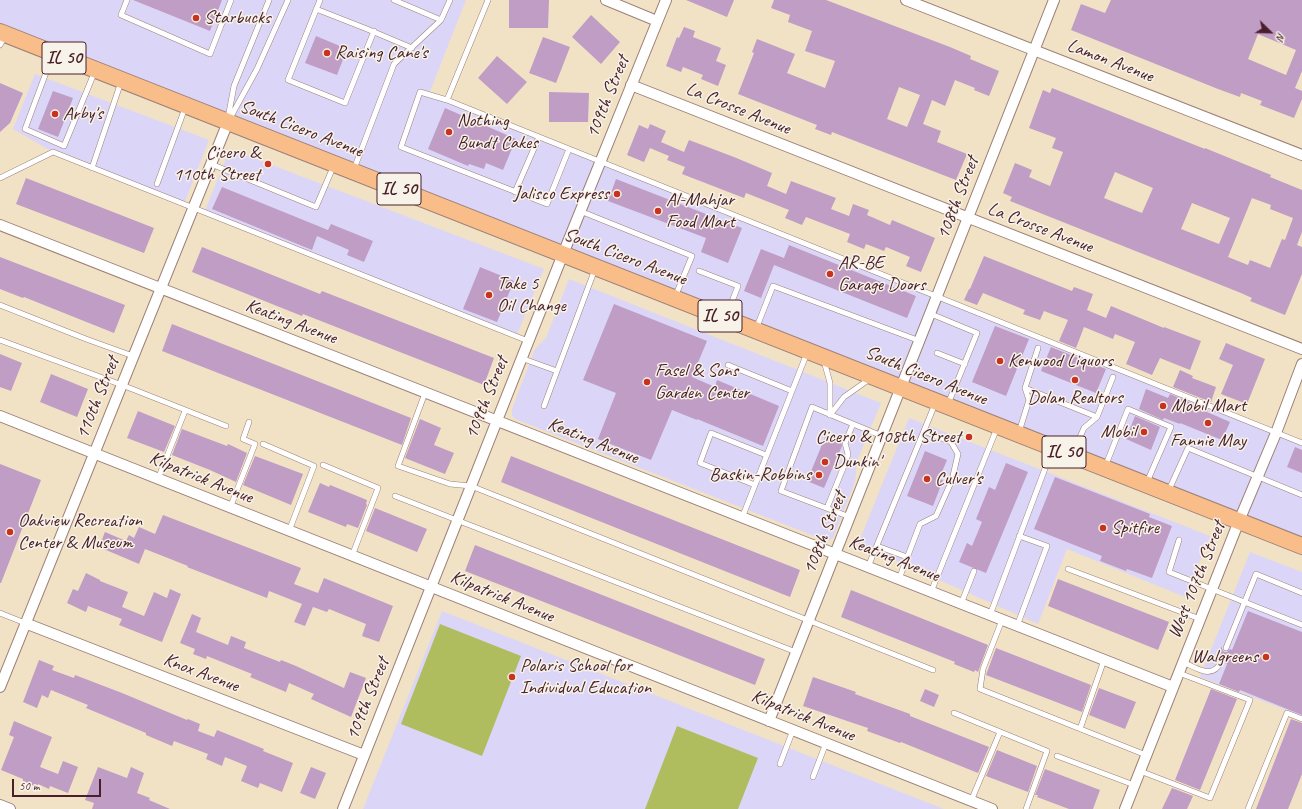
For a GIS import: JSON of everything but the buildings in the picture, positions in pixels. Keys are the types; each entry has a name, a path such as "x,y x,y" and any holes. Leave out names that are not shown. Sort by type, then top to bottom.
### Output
{"main road":[{"name":"South Cicero Avenue","path":"2,37 53,53 122,80 1302,546"}],"street":[{"path":"606,0 657,21"},
{"name":"109th Street","path":"342,809 521,358 666,0"},
{"name":"Lamon Avenue","path":"906,0 1302,155"},
{"name":"108th Street","path":"769,721 938,297 1054,0"},
{"name":"La Crosse Avenue","path":"631,85 1302,349"},
{"name":"110th Street","path":"0,687 228,122"},
{"name":"Keating Avenue","path":"0,225 1173,687"},
{"name":"West 107th Street","path":"1125,809 1302,364"},
{"name":"Kilpatrick Avenue","path":"0,416 992,809"},
{"name":"Knox Avenue","path":"25,623 364,755"},
{"path":"0,805 10,809"}],"lane":[{"path":"127,0 121,15 210,54 231,0"},
{"path":"228,122 234,86 269,0"},
{"path":"228,122 257,69 288,0"},
{"path":"320,0 288,80 344,103 374,32"},
{"path":"394,0 442,20"},
{"path":"353,171 394,64 442,20 450,0"},
{"path":"447,100 488,0"},
{"path":"316,9 412,48"},
{"path":"53,53 25,129 64,146 96,70"},
{"path":"92,168 122,80"},
{"path":"569,149 547,204 401,147 420,92 447,100 1302,443"},
{"path":"157,184 186,106"},
{"path":"516,192 539,137"},
{"path":"0,178 53,152 528,341"},
{"path":"211,164 316,207 335,164"},
{"path":"580,211 692,256 675,298"},
{"path":"544,406 596,267"},
{"path":"699,271 738,286 726,318"},
{"path":"755,330 773,286 920,341"},
{"path":"0,305 133,356"},
{"path":"868,567 924,431 965,364 977,333 931,314"},
{"path":"0,340 122,385 226,426"},
{"path":"1018,434 1029,400 1025,388 1038,348"},
{"path":"742,518 808,350"},
{"path":"937,353 965,364"},
{"path":"823,356 830,383 830,415"},
{"path":"521,358 557,372"},
{"path":"728,366 792,391"},
{"path":"830,415 844,397 873,376"},
{"path":"1072,455 1084,428 1096,417 1113,377"},
{"path":"1025,388 1096,417"},
{"path":"425,393 398,466 450,484 471,486 933,670"},
{"path":"850,517 780,491 812,407 882,436"},
{"path":"1105,468 1128,409 1172,427 1146,484"},
{"path":"158,479 185,411"},
{"path":"230,508 255,444 243,438 250,422"},
{"path":"827,508 846,461 848,454 845,442 853,424"},
{"path":"931,592 998,426"},
{"path":"899,579 920,524 936,516 952,480 958,454 951,442 924,431"},
{"path":"755,485 700,463 711,433 766,455"},
{"path":"263,444 314,466 289,531"},
{"path":"990,615 1053,447"},
{"path":"1168,493 1188,448 1302,495"},
{"path":"323,465 378,488 352,556"},
{"path":"395,496 796,652"},
{"path":"1017,626 1047,546 1019,536"},
{"path":"1179,540 1169,572 1302,625"},
{"path":"877,546 907,558"},
{"path":"1068,569 1200,619"},
{"path":"961,604 974,571"},
{"path":"1226,648 1256,574 1302,593"},
{"path":"0,613 25,623"},
{"path":"1002,620 983,669 980,689 1146,755"},
{"path":"1080,729 1104,660"},
{"path":"1183,662 1210,672 1218,669 1221,662"},
{"path":"1140,771 1210,798 1250,700 1179,673"},
{"path":"954,713 1047,751 1026,809"},
{"path":"1248,809 1287,713 1302,719"},
{"path":"780,764 793,730"},
{"path":"971,801 1000,732"},
{"path":"813,777 826,743"},
{"path":"1057,756 1134,785"}],"shaded area":[{"path":"0,0 466,0 429,94 1302,443 1302,546 0,32"},
{"path":"35,74 209,140 184,204 53,152 13,129"},
{"path":"230,149 544,269 516,337 203,212"},
{"path":"569,279 881,403 857,461 855,482 833,538 828,541 822,539 515,419 512,415 512,409 535,349 546,338"},
{"path":"909,418 1210,536 1185,597 1067,549 1038,624 858,544"},
{"path":"1250,552 1302,572 1302,716 1200,677"},
{"name":"Polaris School for Individual Education","path":"442,611 832,765 944,809 363,809"}],"green space":[{"path":"440,624 521,656 482,756 401,724"},
{"path":"677,726 758,758 738,809 645,809"}],"place":[{"name":"Starbucks","path":"196,18"},
{"name":"Raising Cane's","path":"327,53"},
{"name":"Arby's","path":"55,114"},
{"name":"Nothing Bundt Cakes","path":"449,132"},
{"name":"Cicero & 110th Street","path":"268,164"},
{"name":"Jalisco Express","path":"617,194"},
{"name":"Al-Mahjar Food Mart","path":"658,211"},
{"name":"AR-BE Garage Doors","path":"830,274"},
{"name":"Take 5 Oil Change","path":"489,295"},
{"name":"Kenwood Liquors","path":"1000,361"},
{"name":"Dolan Realtors","path":"1075,380"},
{"name":"Fasel & Sons Garden Center","path":"647,382"},
{"name":"Mobil Mart","path":"1163,406"},
{"name":"Fannie May","path":"1208,423"},
{"name":"Mobil","path":"1144,432"},
{"name":"Cicero & 108th Street","path":"969,437"},
{"name":"Dunkin'","path":"825,462"},
{"name":"Baskin-Robbins","path":"819,475"},
{"name":"Culver's","path":"927,479"},
{"name":"Spitfire","path":"1103,528"},
{"name":"Oakview Recreation Center & Museum","path":"10,532"},
{"name":"Walgreens","path":"1266,657"},
{"name":"Polaris School for Individual Education","path":"512,677"}]}
